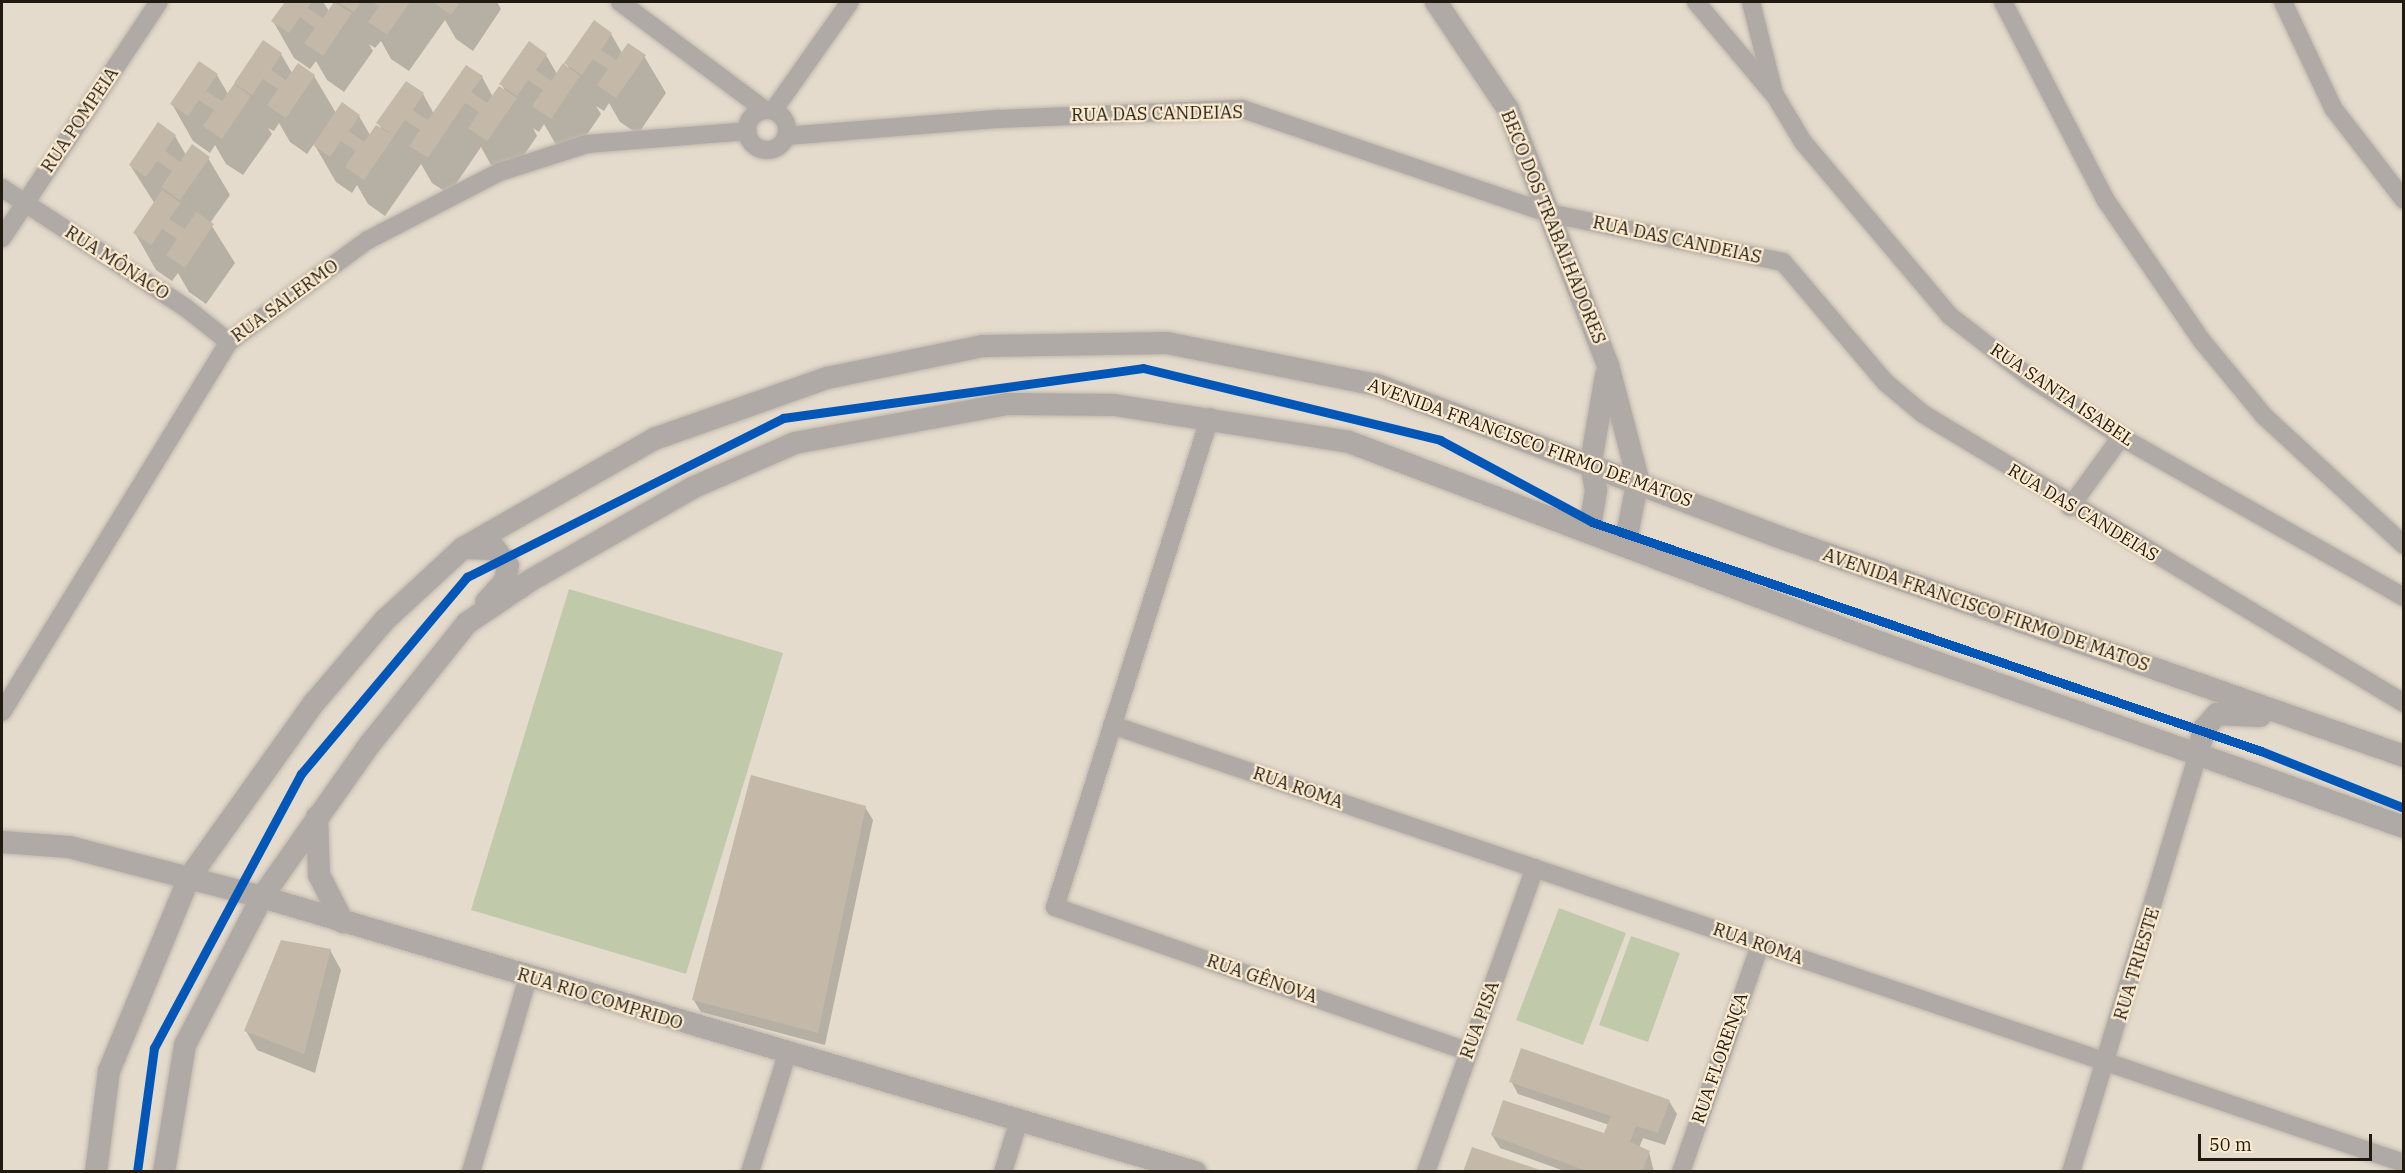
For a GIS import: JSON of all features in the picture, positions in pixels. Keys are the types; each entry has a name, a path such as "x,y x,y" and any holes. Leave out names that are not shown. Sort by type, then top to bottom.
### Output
{"street":[{"name":"RUA POMPEIA","path":"2,238 159,2"},
{"path":"620,2 769,110 784,121 786,136 768,150 754,145 747,131 751,117 769,110 850,2"},
{"name":"BECO DOS TRABALHADORES","path":"1436,2 1508,109 1608,365 1638,479 1625,546"},
{"name":"RUA SANTA ISABEL","path":"1696,2 1776,97 1803,142 1950,316 2029,377 2121,437 2403,597"},
{"path":"1750,2 1776,97"},
{"path":"2003,2 2105,199 2202,341 2264,416 2403,545"},
{"path":"2283,2 2333,108 2403,200"},
{"name":"RUA DAS CANDEIAS","path":"786,136 999,119 1242,109 1548,213 1782,262 1885,382 1915,408 2070,507 2403,703"},
{"name":"RUA SALERMO","path":"2,712 228,342 369,240 501,172 587,144 747,131"},
{"name":"RUA MÔNACO","path":"2,188 228,342"},
{"name":"AVENIDA FRANCISCO FIRMO DE MATOS","path":"96,1172 109,1071 189,878 314,703 385,620 463,548 654,439 827,378 983,346 1167,342 1377,385 1638,479 1779,537 2329,732 2401,750"},
{"name":"BECO DOS TRABALHADORES","path":"1589,532 1596,491 1591,462 1608,365"},
{"path":"467,623 531,580 692,488 795,443 1007,404 1114,405 1210,417 1349,442 1625,546 2403,826"},
{"path":"1112,725 1210,417"},
{"path":"2070,507 2121,437"},
{"path":"162,1165 185,1045 262,897 316,817 467,623 505,580 508,566 495,549 463,548"},
{"path":"2198,754 2204,729 2217,714 2243,712 2329,732"},
{"name":"RUA ROMA","path":"1112,725 2403,1163"},
{"name":"RUA GÊNOVA","path":"1112,725 1055,907 1469,1052"},
{"name":"RUA TRIESTE","path":"2071,1172 2198,754"},
{"path":"316,817 319,875 343,922"},
{"name":"RUA RIO COMPRIDO","path":"2,842 69,847 262,897 787,1055 1195,1172"},
{"name":"RUA PISA","path":"1426,1172 1534,868"},
{"name":"RUA FLORENÇA","path":"1681,1172 1760,945"},
{"path":"471,1172 528,977"},
{"path":"750,1172 787,1055"},
{"path":"1003,1172 1019,1120"}],"green space":[{"path":"569,589 783,653 686,974 471,910"},
{"path":"1559,908 1626,933 1583,1045 1516,1020"},
{"path":"1631,936 1680,953 1648,1042 1599,1025"}],"building":[{"path":"285,2 312,2 307,8 323,18 334,2 352,13 323,56 304,43 315,28 300,17 289,33 271,21"},
{"path":"338,2 361,2 354,12"},
{"path":"372,2 410,2 387,35 368,22 379,6"},
{"path":"433,2 460,2 451,15"},
{"path":"594,20 612,33 601,50 616,60 628,43 646,55 616,98 597,85 608,69 593,59 582,75 564,63"},
{"path":"263,40 282,53 271,70 286,80 298,63 315,75 286,118 267,105 278,89 263,79 252,95 234,83"},
{"path":"529,41 547,54 536,70 551,81 563,63 580,76 551,119 532,106 543,90 528,80 517,96 499,84"},
{"path":"199,61 218,74 206,91 222,101 234,84 251,96 222,139 203,126 214,110 199,100 188,116 170,104"},
{"path":"466,65 483,76 471,92 487,103 499,86 517,98 487,141 468,128 479,112 465,103 428,158 409,146 420,130 405,120 394,136 376,123 406,81 424,93 413,110 428,120"},
{"path":"342,102 360,115 349,131 364,142 376,125 394,136 364,180 345,167 356,151 341,141 330,157 313,145"},
{"path":"158,122 176,135 165,151 180,162 192,144 210,157 180,200 161,187 172,171 157,161 146,177 129,165"},
{"path":"162,190 181,203 169,219 185,229 196,212 214,224 185,268 166,255 177,239 162,229 151,245 133,233"},
{"path":"751,775 866,806 818,1033 692,1000"},
{"path":"281,940 331,949 304,1054 244,1031"},
{"path":"1521,1048 1670,1100 1658,1133 1636,1126 1630,1142 1650,1151 1642,1172 1589,1172 1491,1135 1503,1100 1604,1133 1611,1116 1509,1082"},
{"path":"1472,1147 1543,1171 1543,1172 1463,1172"}],"cycle path":[{"path":"137,1172 154,1048 301,774 467,577 783,418 1143,368 1440,440 1592,522 2261,751 2404,808"}]}
